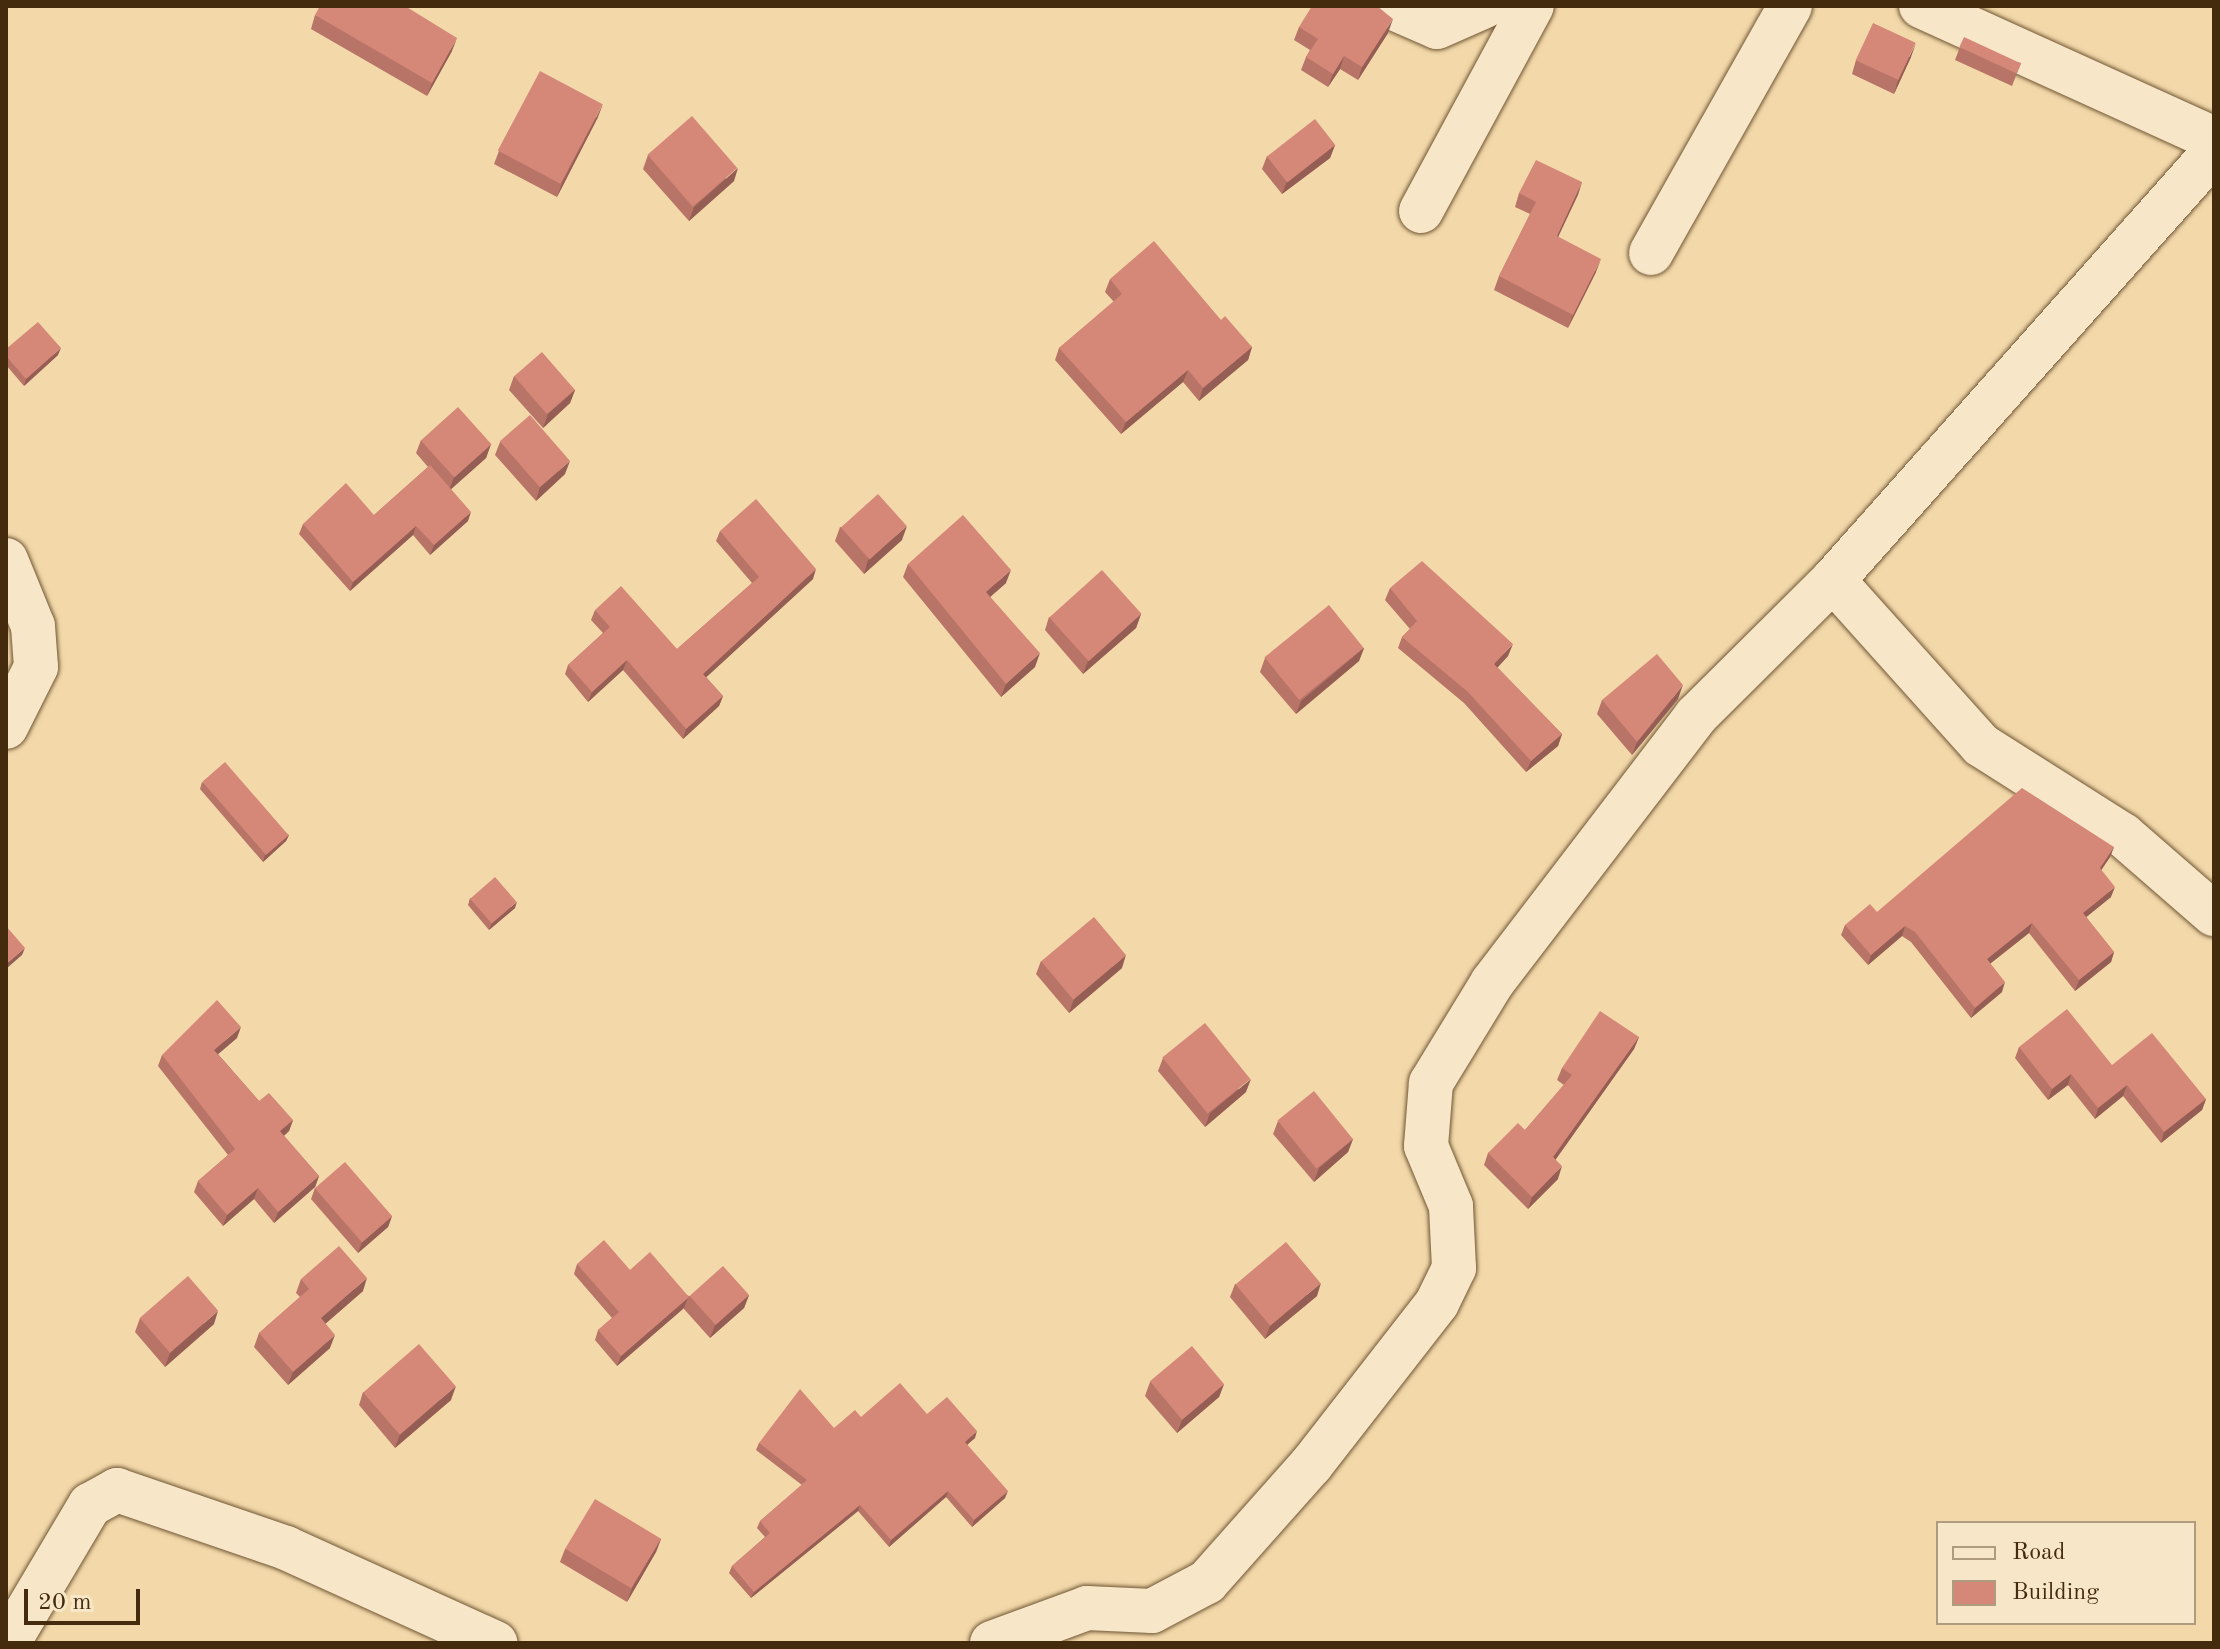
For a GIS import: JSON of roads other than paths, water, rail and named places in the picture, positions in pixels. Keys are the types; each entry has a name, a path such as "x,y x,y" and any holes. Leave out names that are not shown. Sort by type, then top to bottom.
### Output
{"street":[{"path":"1389,6 1437,27 1485,6"},
{"path":"1421,211 1532,6"},
{"path":"1651,253 1790,6"},
{"path":"1921,6 2214,139"},
{"path":"992,1643 1087,1608 1152,1611 1207,1582 1311,1465 1437,1303 1454,1268 1451,1206 1426,1146 1431,1083 1492,983 1629,810 1652,769 1833,580 2214,152"},
{"path":"6,560 33,626 36,667 6,727"},
{"path":"1833,580 1981,745 2123,835 2214,914"},
{"path":"8,1643 90,1505 117,1490 286,1548 495,1643"}]}
